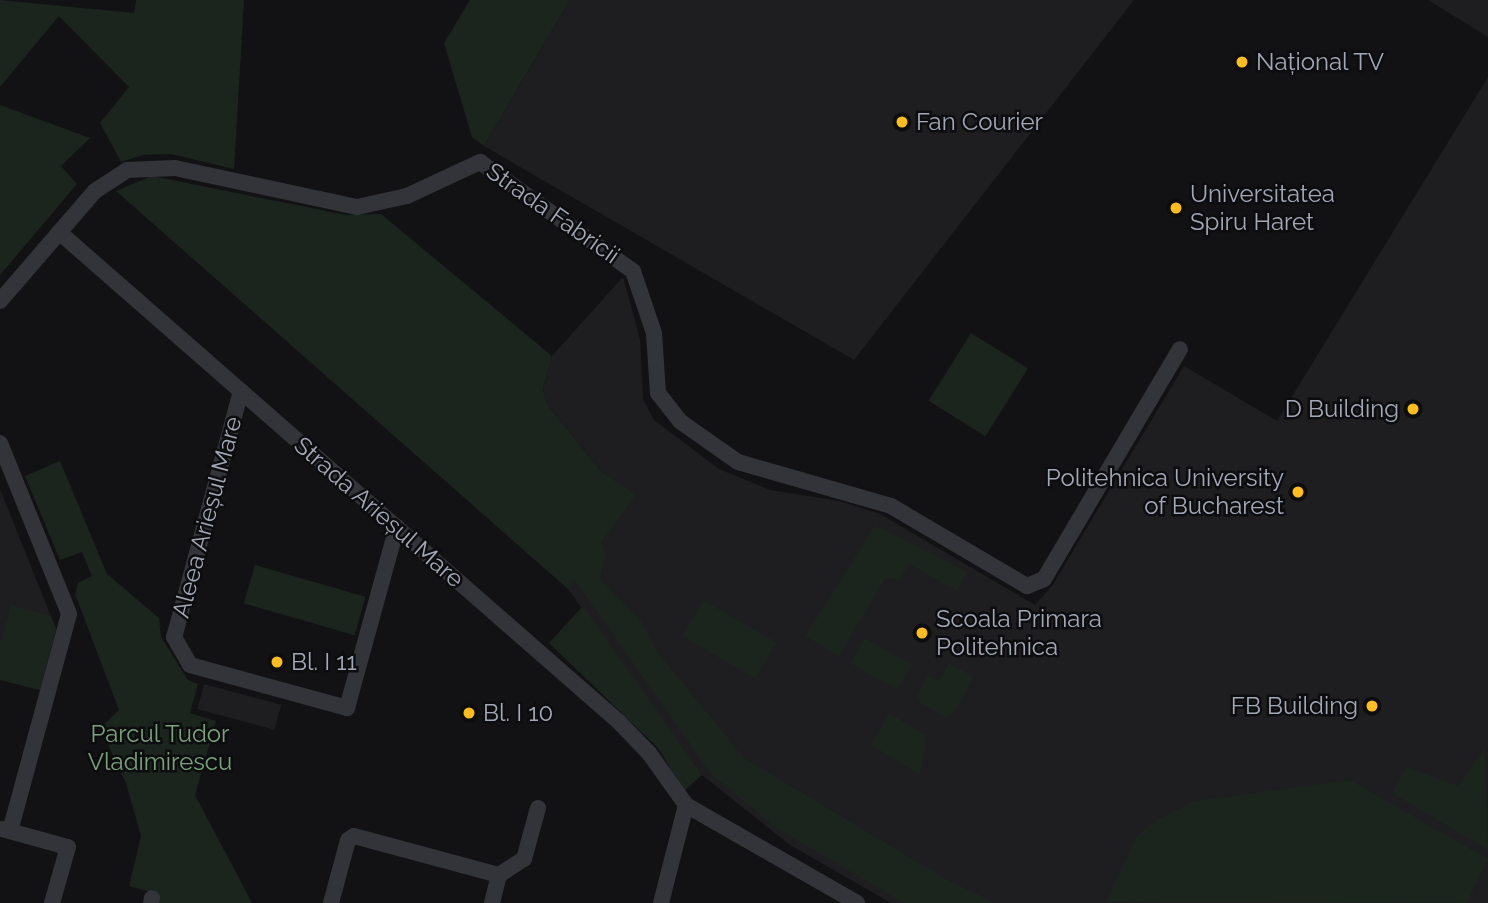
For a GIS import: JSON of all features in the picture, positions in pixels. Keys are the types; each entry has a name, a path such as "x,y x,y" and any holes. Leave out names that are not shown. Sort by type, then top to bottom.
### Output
{"street":[{"name":"Strada Fabricii","path":"0,301 103,183 139,167 175,168 357,207 407,196 480,162 629,267 654,333 658,393 681,422 738,462 891,506 1027,586 1044,579 1180,349"},
{"name":"Strada Arieșul Mare","path":"59,232 618,721 649,753 686,805"},
{"name":"Aleea Arieșul Mare","path":"242,391 174,637 190,666 347,708 397,527"},
{"path":"0,443 69,619 5,829 68,847 52,903"},
{"path":"661,903 686,805 858,903"},
{"path":"492,903 499,875 523,859 538,808"},
{"path":"331,903 348,840 354,836 499,875"}],"shaded area":[{"path":"570,0 1134,0 854,360 484,146"},
{"path":"1428,0 1488,0 1488,37"},
{"name":"Politehnica University of Bucharest","path":"1488,77 1488,903 891,903 790,845 702,775 568,589 635,495 601,471 547,404 543,389 552,356 623,277 640,339 643,399 654,420 719,469 770,490 839,501 880,514 1035,605 1052,586 1184,366 1277,421"},
{"path":"0,489 56,629 40,690 0,680"},
{"path":"204,684 281,705 275,730 197,709"}],"green space":[{"path":"0,0 134,13 136,0 244,0 234,169 171,154 143,155 121,162 100,123 129,87 59,16 0,87"},
{"path":"470,0 570,0 484,146 472,137 444,43"},
{"path":"0,105 90,138 61,166 77,184 0,275"},
{"path":"152,176 346,215 381,214 552,356 543,389 547,404 601,471 636,495 601,543 606,554 600,579 641,621 656,650 744,758 944,878 995,903 904,903 778,829 711,774 575,580 568,589 116,191"},
{"path":"971,333 1028,369 985,436 929,401"},
{"name":"Parcul Tudor Vladimirescu","path":"60,461 107,574 159,618 161,637 188,680 198,684 190,713 216,721 195,795 252,903 158,903 157,894 129,886 141,836 126,783 100,728 119,710 75,594 78,583 92,576 82,552 60,560 25,476"},
{"path":"875,526 967,572 957,591 909,564 899,581 885,578 839,656 805,636"},
{"path":"255,565 366,597 355,635 244,603"},
{"path":"703,600 777,642 756,679 682,636"},
{"path":"11,605 51,616 56,629 40,690 0,680 0,644"},
{"path":"583,606 702,775 684,791 658,748 549,643"},
{"path":"865,638 912,665 897,690 850,663"},
{"path":"949,663 974,677 954,712 946,717 920,703 917,695 928,675 939,681"},
{"path":"889,713 927,736 920,775 871,745"},
{"path":"1485,748 1488,850 1392,793 1406,767 1458,786"},
{"path":"1350,780 1488,859 1467,903 1106,901 1137,836 1155,821 1195,801"}],"place":[{"name":"Național TV","path":"1242,62"},
{"name":"Fan Courier","path":"902,122"},
{"name":"Universitatea Spiru Haret","path":"1176,208"},
{"name":"D Building","path":"1413,409"},
{"name":"Politehnica University of Bucharest","path":"1298,492"},
{"name":"Scoala Primara Politehnica","path":"922,633"},
{"name":"Bl. I 11","path":"277,662"},
{"name":"FB Building","path":"1372,706"},
{"name":"Bl. I 10","path":"469,713"}]}
